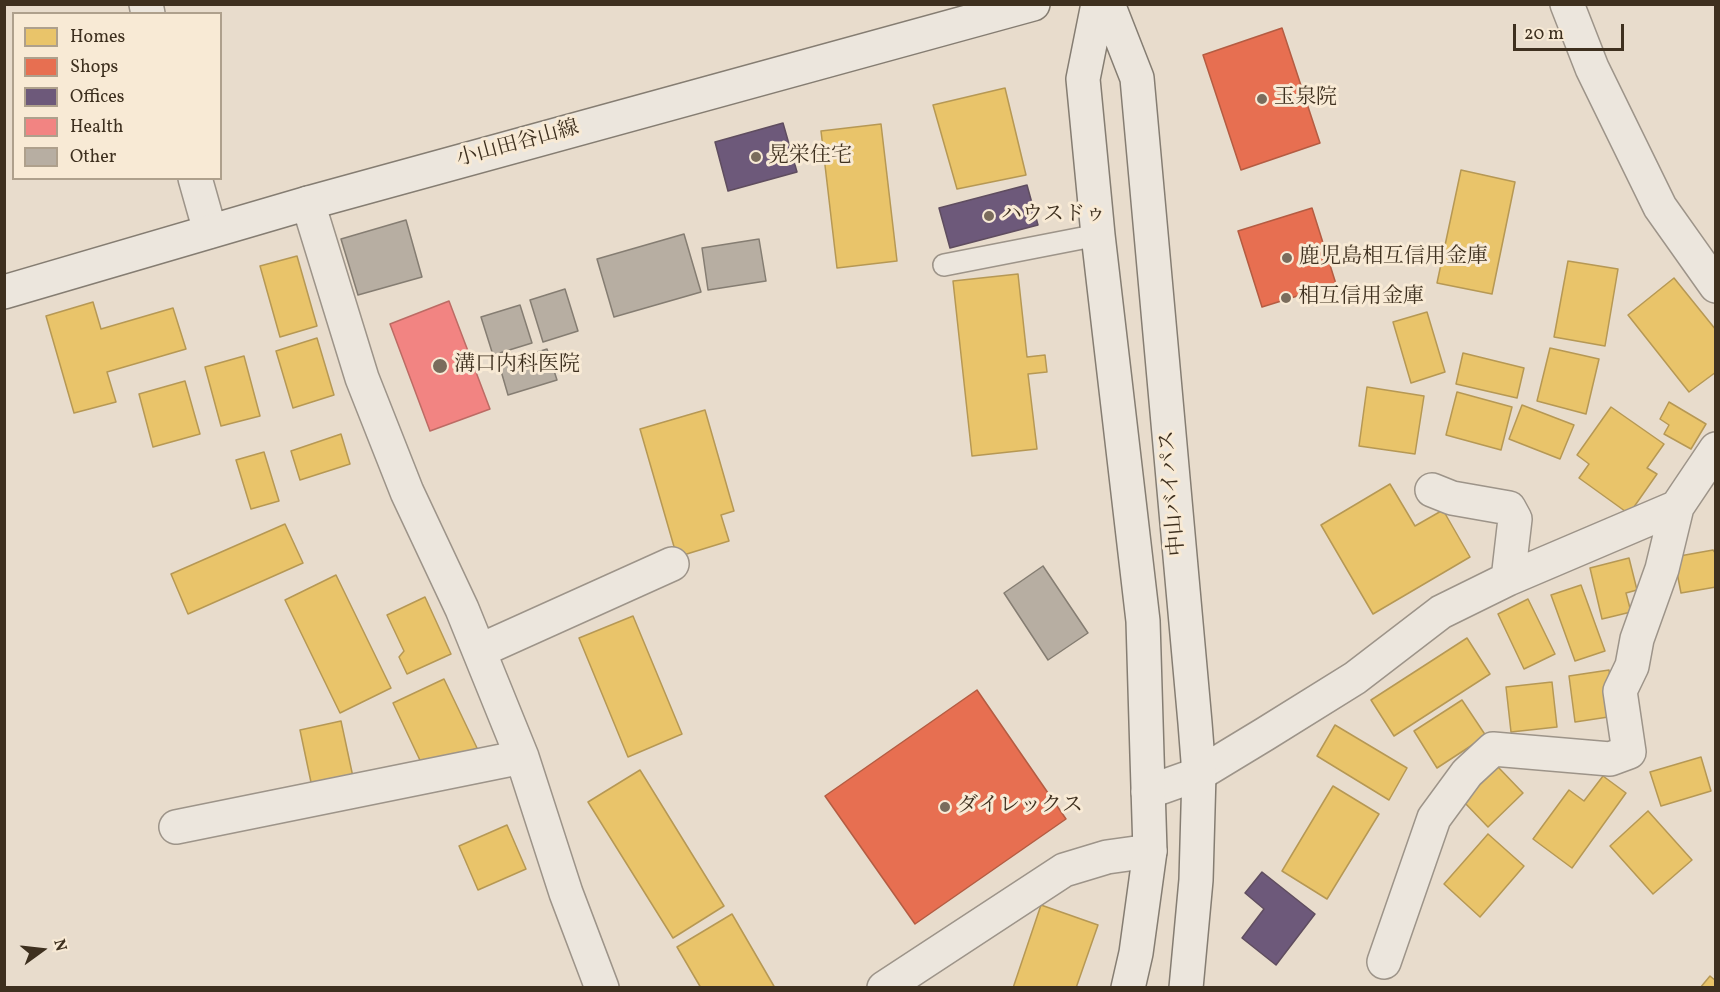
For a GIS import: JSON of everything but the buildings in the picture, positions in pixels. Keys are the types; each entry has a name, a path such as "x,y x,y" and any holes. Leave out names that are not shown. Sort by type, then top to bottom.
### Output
{"street":[{"name":"小山田谷山線","path":"4,292 308,203 1034,4"},
{"name":"中山バイパス","path":"1098,4 1083,79 1098,235 1143,621 1150,851 1136,953 1128,987"},
{"name":"中山バイパス","path":"1108,4 1137,78 1199,774 1196,880 1186,987"},
{"path":"1567,4 1592,68 1659,207 1716,286"},
{"path":"196,180 210,231"},
{"path":"308,203 362,378 407,492 462,609 522,757 566,894 602,987"},
{"path":"1384,962 1434,818 1467,773 1493,749 1610,759 1629,752 1620,691 1632,666 1637,639 1662,569 1677,507 1716,449"},
{"path":"1432,490 1452,498 1509,508 1515,519 1508,579"},
{"path":"1148,792 1199,774 1355,678 1441,612 1508,579 1677,507"},
{"path":"478,651 672,564"},
{"path":"176,827 522,757"},
{"path":"884,987 1064,870 1107,857 1150,851"}],"lane":[{"path":"944,265 1098,235"}],"place":[{"name":"玉泉院","path":"1262,99"},
{"name":"晃栄住宅","path":"756,157"},
{"name":"ハウスドゥ","path":"989,216"},
{"name":"鹿児島相互信用金庫","path":"1287,258"},
{"name":"相互信用金庫","path":"1286,298"},
{"name":"溝口内科医院","path":"440,366"},
{"name":"ダイレックス","path":"945,807"}]}
